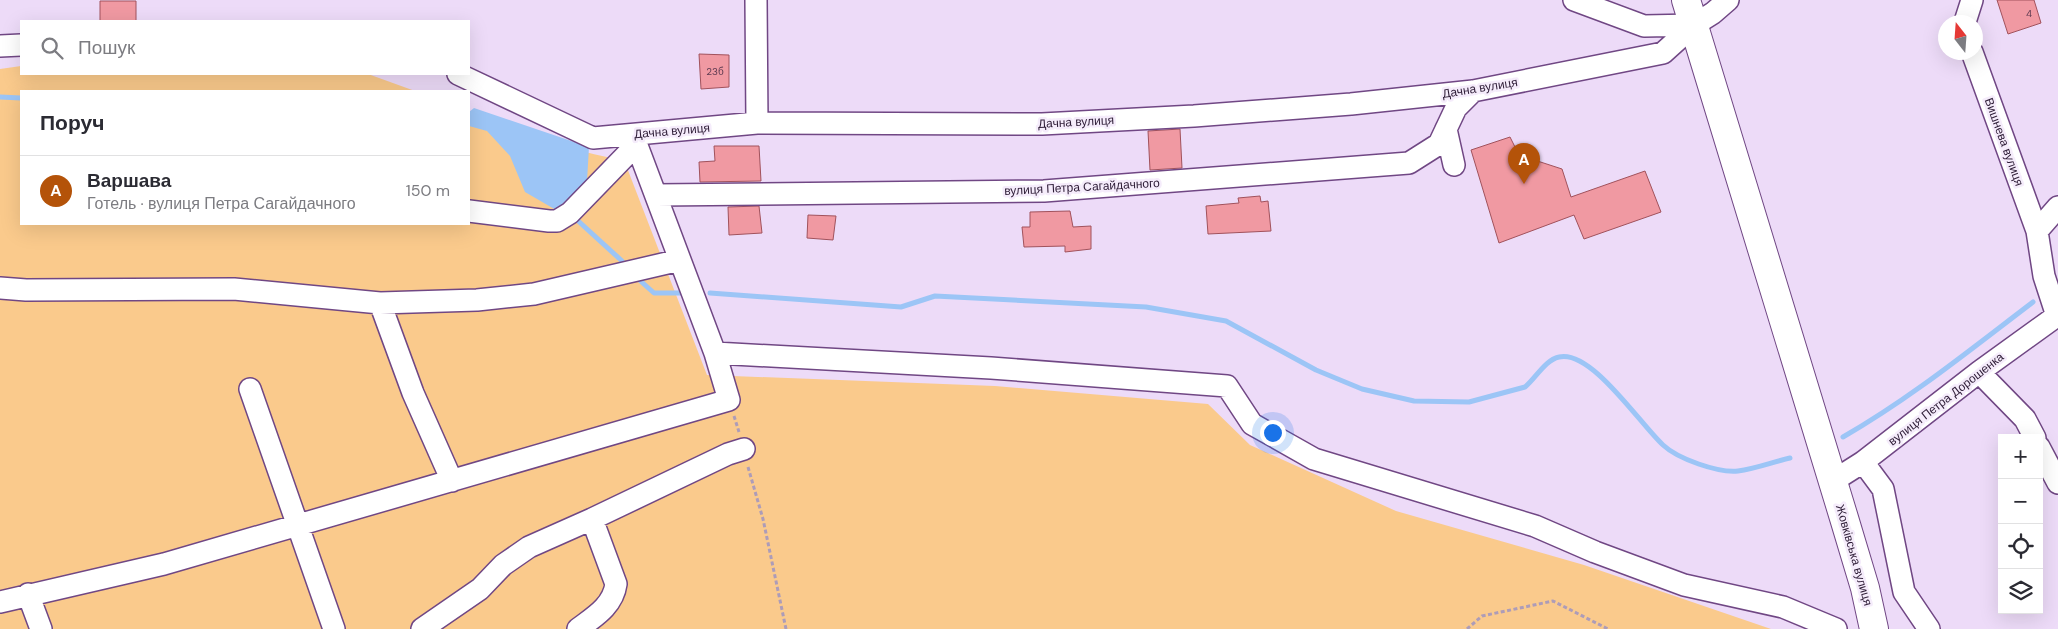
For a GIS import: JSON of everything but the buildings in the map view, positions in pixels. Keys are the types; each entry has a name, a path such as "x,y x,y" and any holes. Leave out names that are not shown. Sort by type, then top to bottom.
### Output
{"highway":[{"name":"Жовківська вулиця","path":"1705,9 1833,481 1865,588 1874,629"}],"street":[{"path":"756,0 757,123"},
{"path":"1574,0 1644,26 1705,9"},
{"path":"1967,15 1972,0"},
{"name":"Дачна вулиця","path":"460,75 593,138 635,140 757,123 1042,124 1194,116 1351,104 1548,81 1663,53 1705,9"},
{"path":"0,46 20,45"},
{"name":"Вишнева вулиця","path":"1975,60 2037,231 2044,276 2057,315"},
{"name":"вулиця Петра Сагайдачного","path":"656,195 1044,191 1409,163 1439,144 1456,108 1473,91"},
{"path":"1446,129 1454,165"},
{"path":"0,602 164,564 297,527 729,400 715,353 635,140 570,214 557,221 470,211"},
{"path":"2037,231 2058,207"},
{"path":"0,288 26,290 234,289 380,302 477,300 534,294 680,260"},
{"path":"380,302 413,393 452,481"},
{"name":"вулиця Петра Дорошенка","path":"1833,481 1864,462 2057,315"},
{"path":"715,353 991,368 1227,386 1252,424 1314,459 1536,526 1595,552 1684,585 1783,607 1836,629"},
{"path":"1980,372 2025,419 2033,434"},
{"path":"250,389 334,629"},
{"path":"422,629 480,589 503,565 522,552 728,454 744,449"},
{"path":"2043,455 2058,483"},
{"path":"1864,462 1883,490 1904,592 1929,629"},
{"path":"578,629 606,606 615,594 616,584 592,520"},
{"path":"28,594 41,629"}],"path":[{"path":"729,400 763,519 786,629"},
{"path":"1467,629 1482,616 1553,601 1608,629"}],"shaded area":[{"path":"20,66 20,75 371,75 412,90 20,90 20,225 470,225 470,111 564,146 624,160 707,375 995,386 1208,404 1250,445 1396,511 1584,565 1771,629 0,629 0,69"}],"water":[{"path":"474,108 589,147 587,181 556,210 525,192 510,156 487,131 470,126 470,111"}],"waterway":[{"path":"0,97 20,98"},
{"path":"576,219 622,261"},
{"path":"636,277 654,293 687,293"},
{"path":"710,293 901,307 935,296 1146,307 1226,321 1316,370 1362,389 1414,401 1469,402 1525,387 1549,362 1559,357 1572,358 1586,364 1600,376 1663,445 1688,460 1720,470 1738,471 1790,458"},
{"path":"1843,437 1917,390 2033,302"}],"place":[{"name":"Варшава","path":"1524,184"}]}
